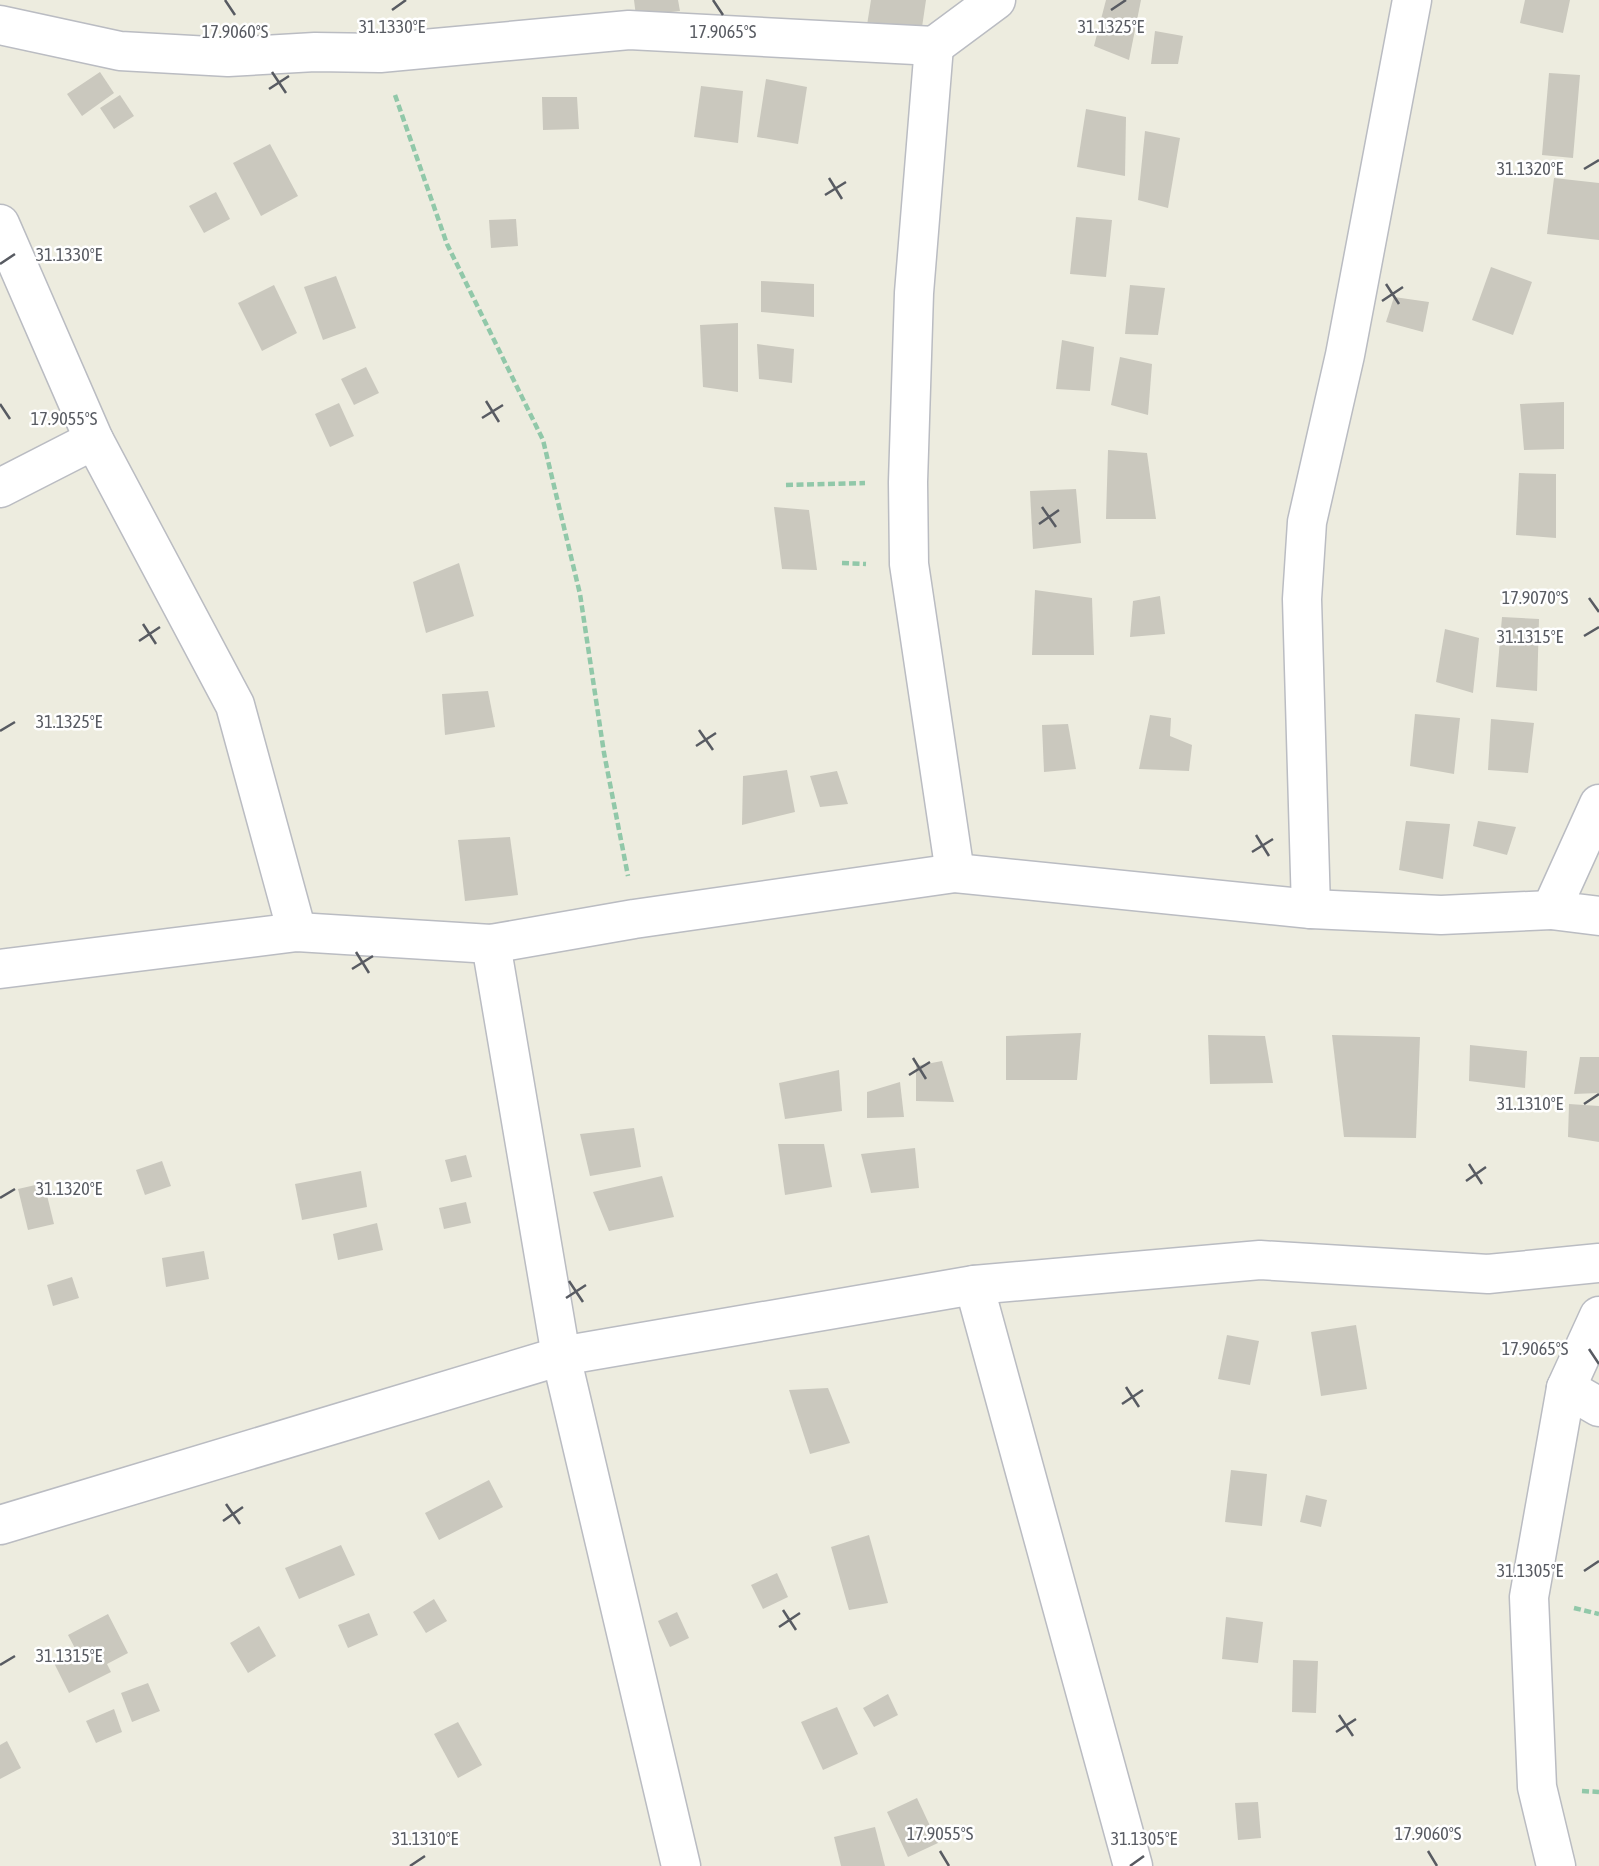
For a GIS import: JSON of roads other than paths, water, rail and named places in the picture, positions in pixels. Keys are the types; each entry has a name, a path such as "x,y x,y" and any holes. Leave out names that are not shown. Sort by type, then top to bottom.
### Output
{"street":[{"path":"0,25 120,51 228,57 315,52 380,54 629,30 934,46 996,0"},
{"path":"1311,909 1303,599 1307,522 1345,355 1412,0"},
{"path":"934,46 914,293 908,481 909,564 955,873"},
{"path":"0,224 94,440 236,705 297,932"},
{"path":"0,488 94,440"},
{"path":"1551,910 1599,804"},
{"path":"0,969 297,932 491,944 634,919 955,873 1311,909 1441,915 1551,910 1599,916"},
{"path":"491,944 561,1356 681,1866"},
{"path":"0,1525 561,1356 974,1285 1260,1260 1488,1274 1599,1263"},
{"path":"974,1285 1133,1866"},
{"path":"1556,1866 1537,1787 1529,1597 1566,1388 1599,1316"},
{"path":"1566,1388 1599,1406"}]}
